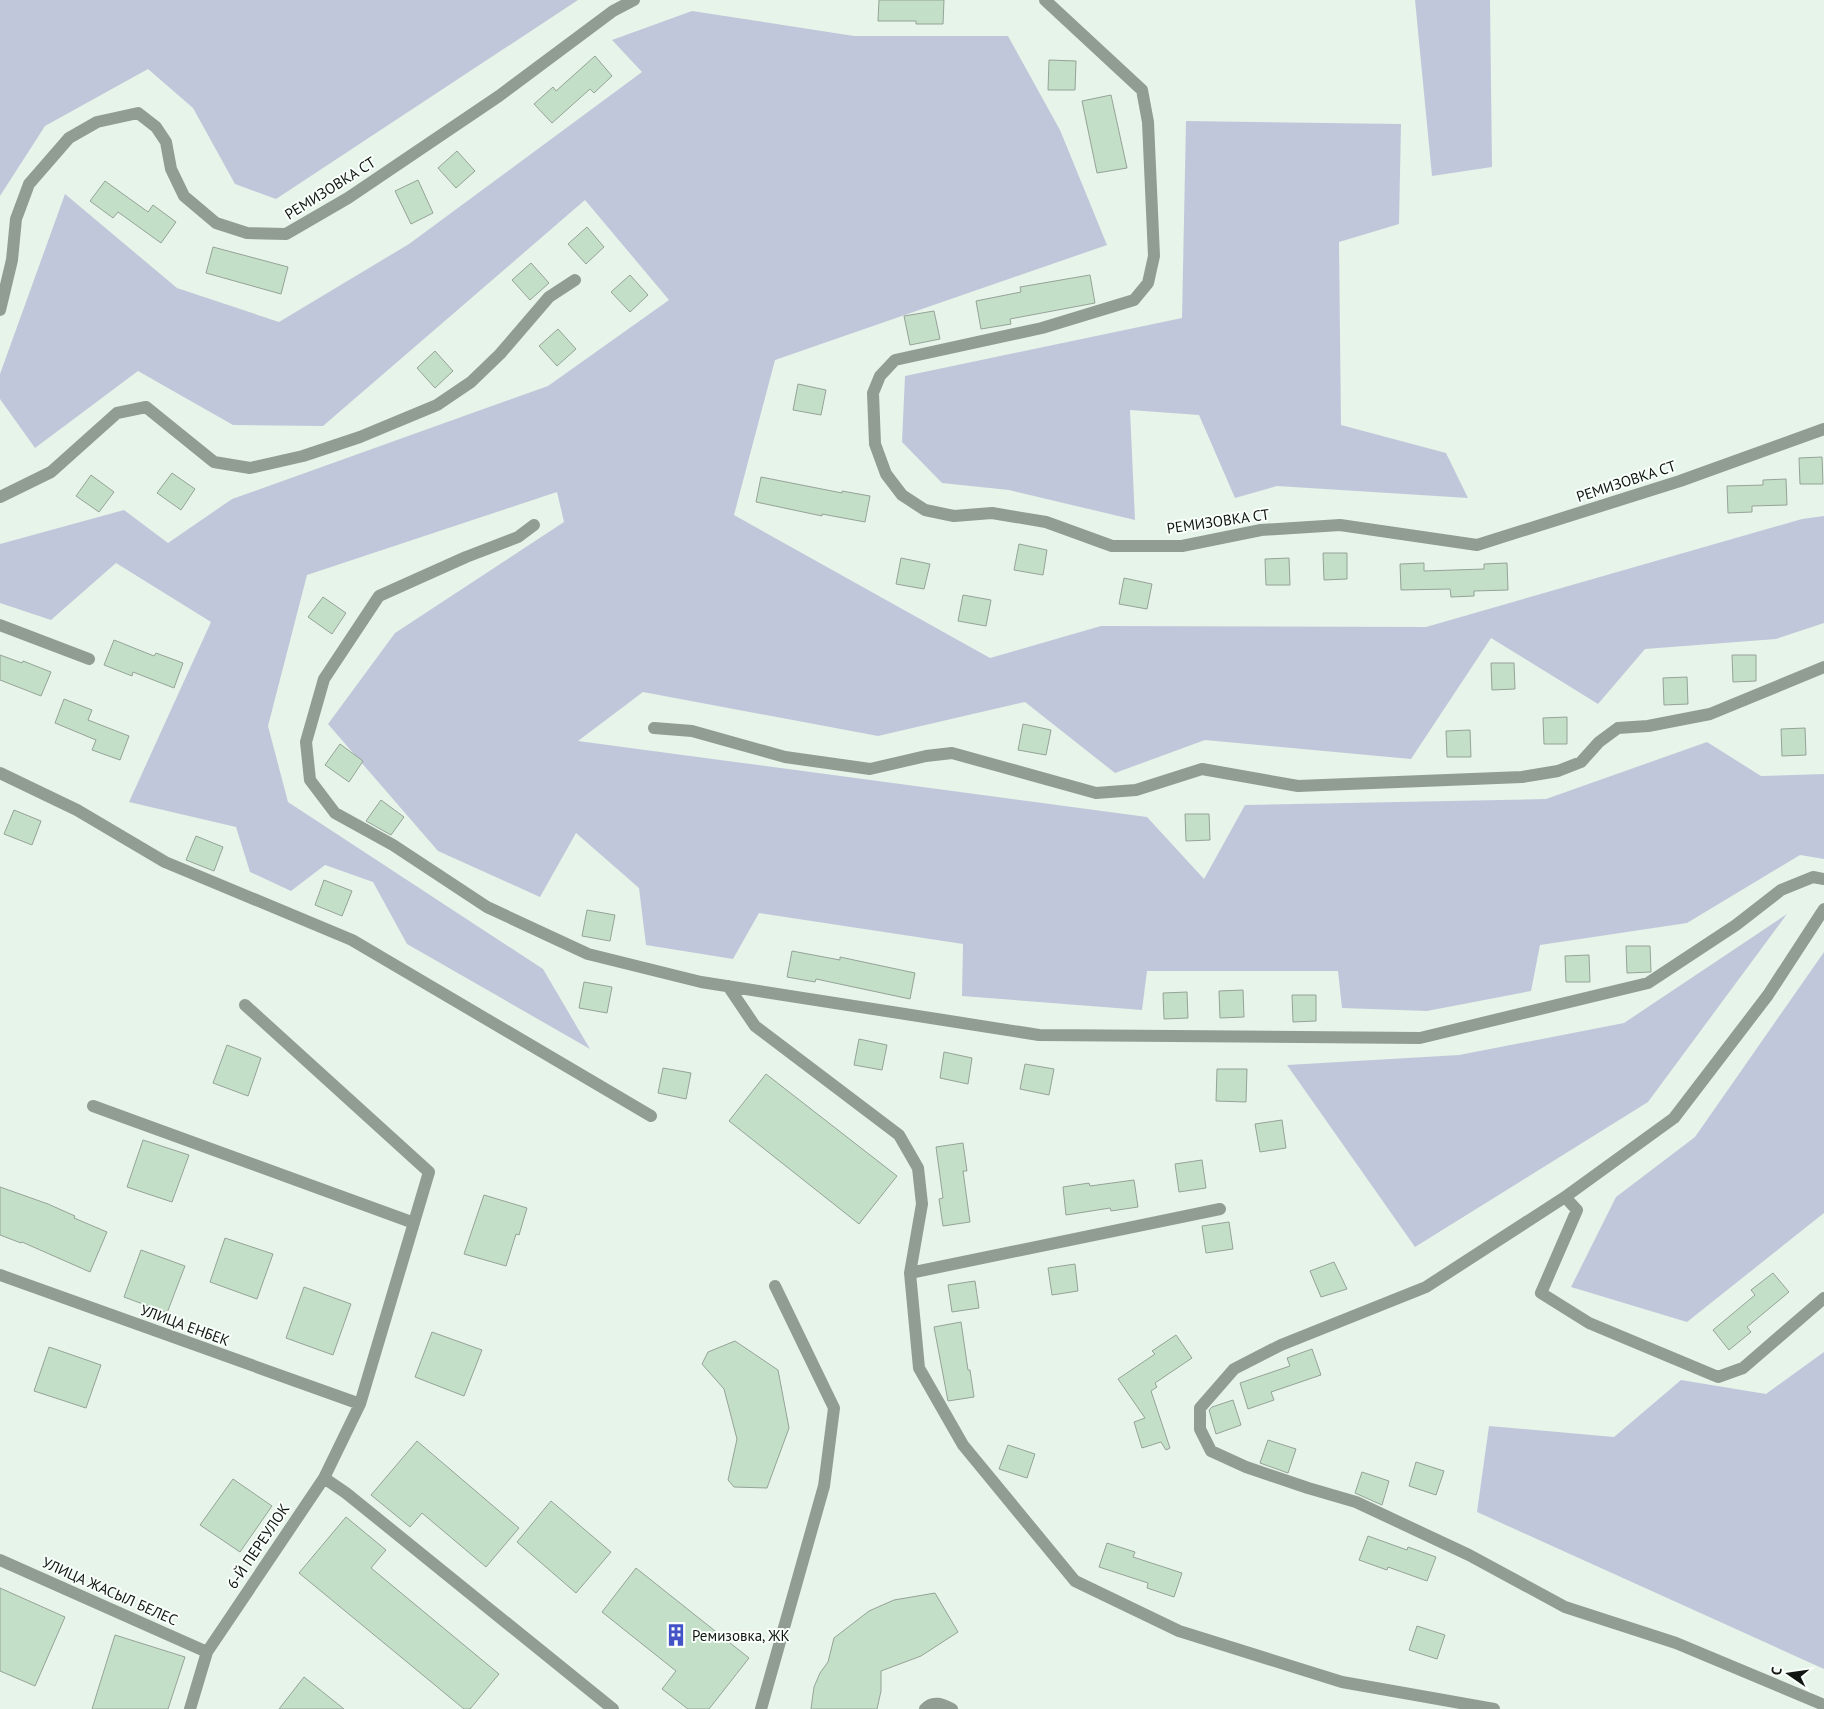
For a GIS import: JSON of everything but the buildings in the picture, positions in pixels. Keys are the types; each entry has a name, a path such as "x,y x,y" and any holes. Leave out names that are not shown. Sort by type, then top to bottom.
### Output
{"street":[{"name":"РЕМИЗОВКА СТ","path":"0,310 12,260 16,219 29,184 69,138 97,122 138,113 156,127 166,142 171,169 184,196 216,223 247,233 286,234 348,198 499,96 613,11 634,0"},
{"name":"РЕМИЗОВКА СТ","path":"1045,0 1142,90 1148,122 1154,256 1148,283 1134,300 1051,325 895,360 880,376 873,393 875,444 886,474 902,495 925,510 954,516 992,513 1046,522 1112,546 1182,546 1261,530 1340,525 1477,545 1680,481 1824,429"},
{"path":"0,497 51,472 117,413 146,407 214,462 250,468 303,456 360,437 437,405 471,382 500,354 549,297 575,280"},
{"path":"534,526 518,537 466,557 379,596 324,679 306,742 310,780 335,813 393,845 486,908 588,954 701,982 1039,1035 1420,1038 1648,983 1736,925 1781,890 1813,878 1824,879"},
{"path":"0,625 89,659"},
{"path":"654,728 692,731 785,757 870,769 926,756 952,753 1096,794 1136,790 1202,769 1298,786 1522,777 1558,771 1581,762 1599,742 1618,728 1648,726 1710,714 1824,666"},
{"path":"0,773 77,810 164,862 352,940 651,1116"},
{"path":"1824,909 1768,995 1674,1118 1565,1197 1426,1287 1281,1345 1234,1369 1200,1408 1200,1429 1211,1451 1246,1467 1356,1502 1469,1555 1565,1607 1676,1643 1824,1706"},
{"path":"728,986 755,1026 899,1135 918,1168 922,1204 910,1273 918,1368 964,1446 1075,1581 1179,1631 1342,1682 1494,1709"},
{"name":"6-Й ПЕРЕУЛОК","path":"190,1709 207,1652 324,1478 360,1404 429,1172 245,1005"},
{"path":"93,1106 414,1223"},
{"path":"1565,1197 1577,1210 1541,1293 1589,1323 1718,1377 1743,1368 1824,1298"},
{"path":"910,1273 1220,1209"},
{"name":"УЛИЦА ЕНБЕК","path":"0,1275 360,1404"},
{"path":"761,1709 824,1486 834,1408 774,1286"},
{"path":"324,1478 346,1493 613,1709"},
{"name":"УЛИЦА ЖАСЫЛ БЕЛЕС","path":"0,1560 207,1652"},
{"path":"925,1709 929,1705 940,1703 952,1709"}],"shaded area":[{"path":"0,0 578,0 276,199 235,184 193,108 148,69 45,126 0,196"},
{"path":"1415,0 1490,0 1492,167 1432,176"},
{"path":"692,11 854,36 1008,36 1060,130 1107,245 775,360 734,515 990,658 1101,626 1426,627 1802,519 1824,516 1824,623 1776,639 1645,649 1598,704 1491,638 1411,759 1205,740 1115,773 1025,702 878,736 643,692 578,741 1147,817 1204,879 1245,805 1546,799 1707,742 1761,776 1824,774 1824,859 1800,855 1687,923 1540,945 1531,991 1427,1011 1342,1008 1338,971 1147,971 1142,1010 962,996 963,944 759,913 733,959 646,945 639,888 576,833 540,897 438,851 328,724 395,633 564,522 557,492 307,575 268,726 288,802 543,969 590,1049 407,944 373,882 325,865 291,891 250,872 236,827 129,802 211,622 116,563 51,620 0,603 0,544 124,510 168,543 232,499 548,386 669,300 585,200 323,426 233,425 138,371 35,448 0,399 0,374 65,194 177,288 279,322 409,244 642,72 612,40"},
{"path":"1186,121 1401,124 1399,224 1339,242 1341,425 1446,453 1468,498 1277,486 1235,498 1199,415 1130,410 1135,520 1009,490 942,483 902,442 905,376 1182,318"},
{"path":"1787,914 1648,1102 1415,1247 1287,1065 1459,1055 1624,1023"},
{"path":"1824,952 1824,1213 1687,1322 1571,1287 1616,1197 1695,1137"},
{"path":"1824,1352 1824,1669 1477,1512 1489,1426 1614,1437 1681,1380 1766,1394"}],"place":[{"name":"Ремизовка, ЖК","path":"676,1635"}]}
